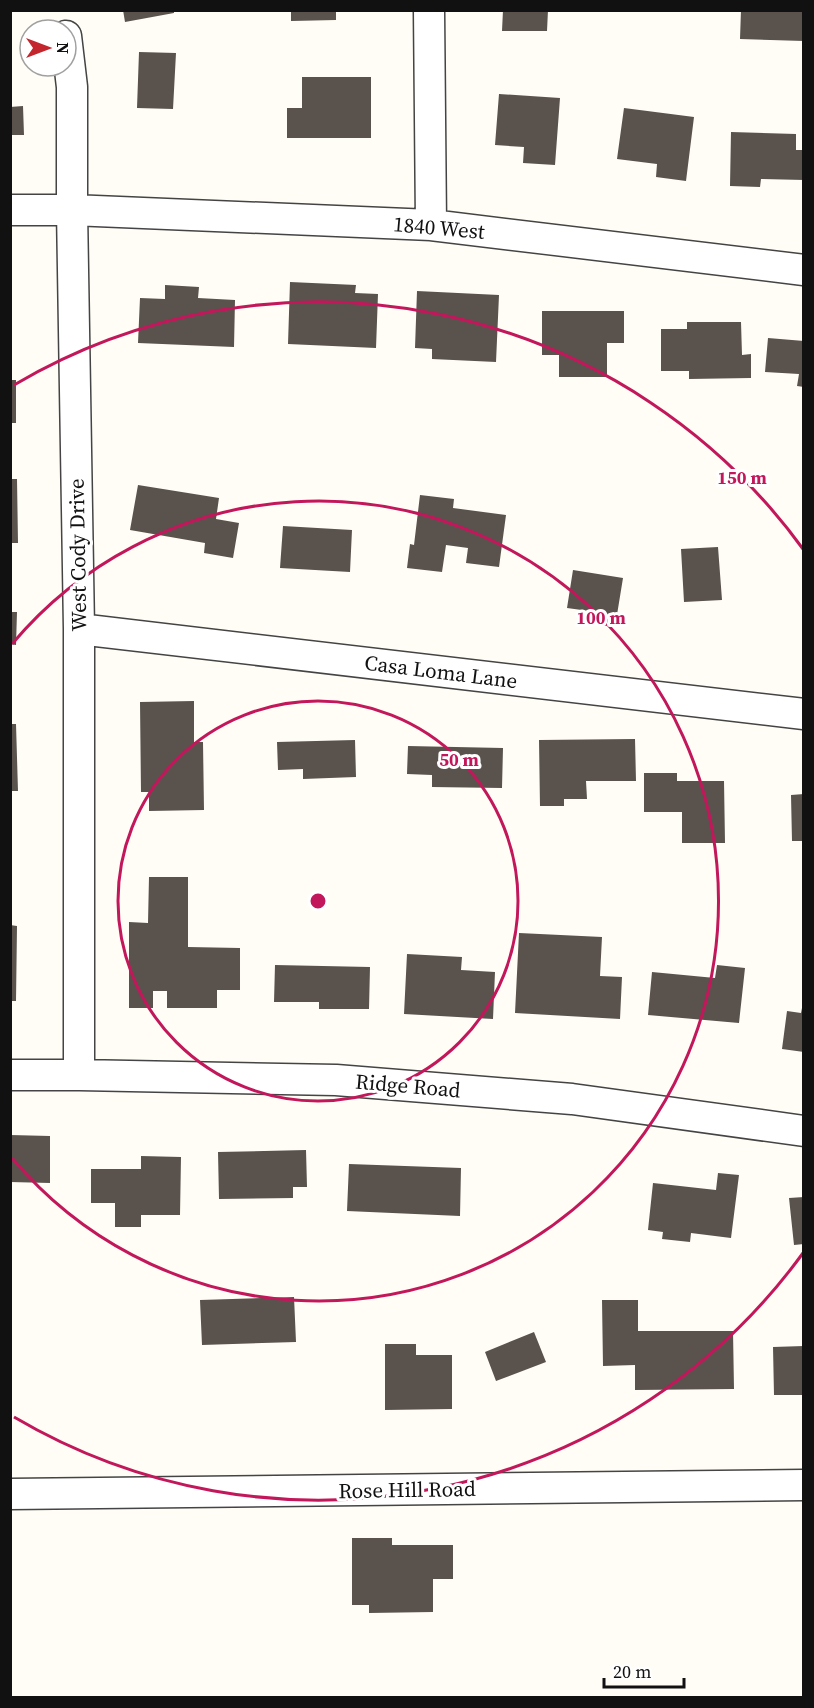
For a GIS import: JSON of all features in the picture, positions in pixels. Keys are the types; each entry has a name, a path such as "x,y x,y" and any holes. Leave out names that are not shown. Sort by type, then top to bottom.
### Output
{"street":[{"path":"429,10 431,225"},
{"name":"West Cody Drive","path":"71,78 79,629 79,1075"},
{"name":"1840 West","path":"10,210 72,210 431,225 804,270"},
{"name":"Casa Loma Lane","path":"79,629 804,714"},
{"name":"Ridge Road","path":"10,1075 359,1082 572,1099 804,1131"},
{"name":"Rose Hill Road","path":"10,1494 804,1485"}],"building":[{"path":"123,10 174,10 174,13 125,22"},
{"path":"291,10 336,10 336,20 291,21"},
{"path":"503,10 548,10 547,31 502,31"},
{"path":"741,10 804,10 804,41 740,39"},
{"path":"139,52 176,53 173,109 137,108"},
{"path":"302,77 371,77 371,138 287,138 287,108 302,108"},
{"path":"499,94 560,98 555,165 523,163 524,147 495,145"},
{"path":"23,106 24,135 10,135 10,107"},
{"path":"624,108 694,117 686,181 656,177 657,164 617,159"},
{"path":"731,132 796,134 796,150 804,150 804,180 761,179 760,187 730,186"},
{"path":"290,282 356,285 355,293 378,294 376,348 288,344"},
{"path":"165,285 199,287 198,298 235,300 234,347 138,343 140,298 165,299"},
{"path":"417,291 499,295 496,362 432,359 432,349 415,348"},
{"path":"542,311 624,311 624,343 607,343 607,377 559,377 559,355 542,355"},
{"path":"687,322 741,322 742,355 751,354 751,378 689,379 689,371 661,371 661,329 687,329"},
{"path":"768,338 804,341 804,387 797,386 799,374 765,372"},
{"path":"10,380 16,380 16,423 10,423"},
{"path":"10,479 17,479 18,543 10,543"},
{"path":"138,485 219,498 216,519 239,523 233,558 204,553 205,543 130,530"},
{"path":"420,495 454,499 453,508 506,515 499,567 466,563 468,548 446,545 442,572 407,568 410,544 414,545"},
{"path":"283,526 352,530 350,572 280,568"},
{"path":"718,547 722,600 684,602 681,549"},
{"path":"573,570 623,578 615,627 587,623 589,611 567,608"},
{"path":"10,612 17,612 16,645 10,644"},
{"path":"194,701 194,742 203,742 204,810 149,811 149,792 141,792 140,702"},
{"path":"10,724 16,724 18,791 10,791"},
{"path":"635,739 636,781 586,781 587,799 564,799 564,806 540,806 539,740"},
{"path":"355,740 356,777 303,779 303,769 278,770 277,742"},
{"path":"408,746 503,748 502,788 432,787 432,775 407,774"},
{"path":"644,773 677,773 677,781 724,781 725,843 682,843 682,812 644,812"},
{"path":"804,794 804,841 792,841 791,795"},
{"path":"149,877 188,877 188,947 240,948 240,990 217,990 217,1008 167,1008 167,991 153,991 153,1008 129,1008 129,922 148,923"},
{"path":"10,925 17,926 16,1001 10,1001"},
{"path":"519,933 602,937 600,976 622,977 620,1019 515,1013"},
{"path":"407,954 462,957 461,970 495,972 493,1019 404,1014"},
{"path":"275,965 370,967 369,1009 319,1009 319,1002 274,1002"},
{"path":"717,965 745,968 739,1023 648,1015 652,972 715,978"},
{"path":"804,1008 804,1052 782,1049 787,1011 801,1013"},
{"path":"10,1135 50,1136 50,1183 10,1182"},
{"path":"306,1150 307,1187 293,1187 293,1198 219,1199 218,1152"},
{"path":"141,1156 181,1157 180,1215 141,1215 141,1227 115,1227 115,1203 91,1203 91,1169 141,1169"},
{"path":"349,1164 461,1168 460,1216 347,1211"},
{"path":"718,1173 739,1175 731,1238 691,1233 690,1242 662,1239 663,1232 648,1230 653,1183 716,1190"},
{"path":"804,1197 804,1244 794,1245 789,1198"},
{"path":"294,1297 296,1342 202,1345 200,1300"},
{"path":"602,1300 638,1300 638,1331 733,1331 734,1389 635,1390 635,1365 603,1366"},
{"path":"534,1332 546,1362 496,1381 485,1352"},
{"path":"385,1344 416,1344 416,1355 452,1355 452,1409 385,1410"},
{"path":"804,1346 804,1395 774,1395 773,1347"},
{"path":"352,1538 392,1538 392,1545 453,1545 453,1579 433,1579 433,1612 369,1613 369,1605 352,1605"}]}
